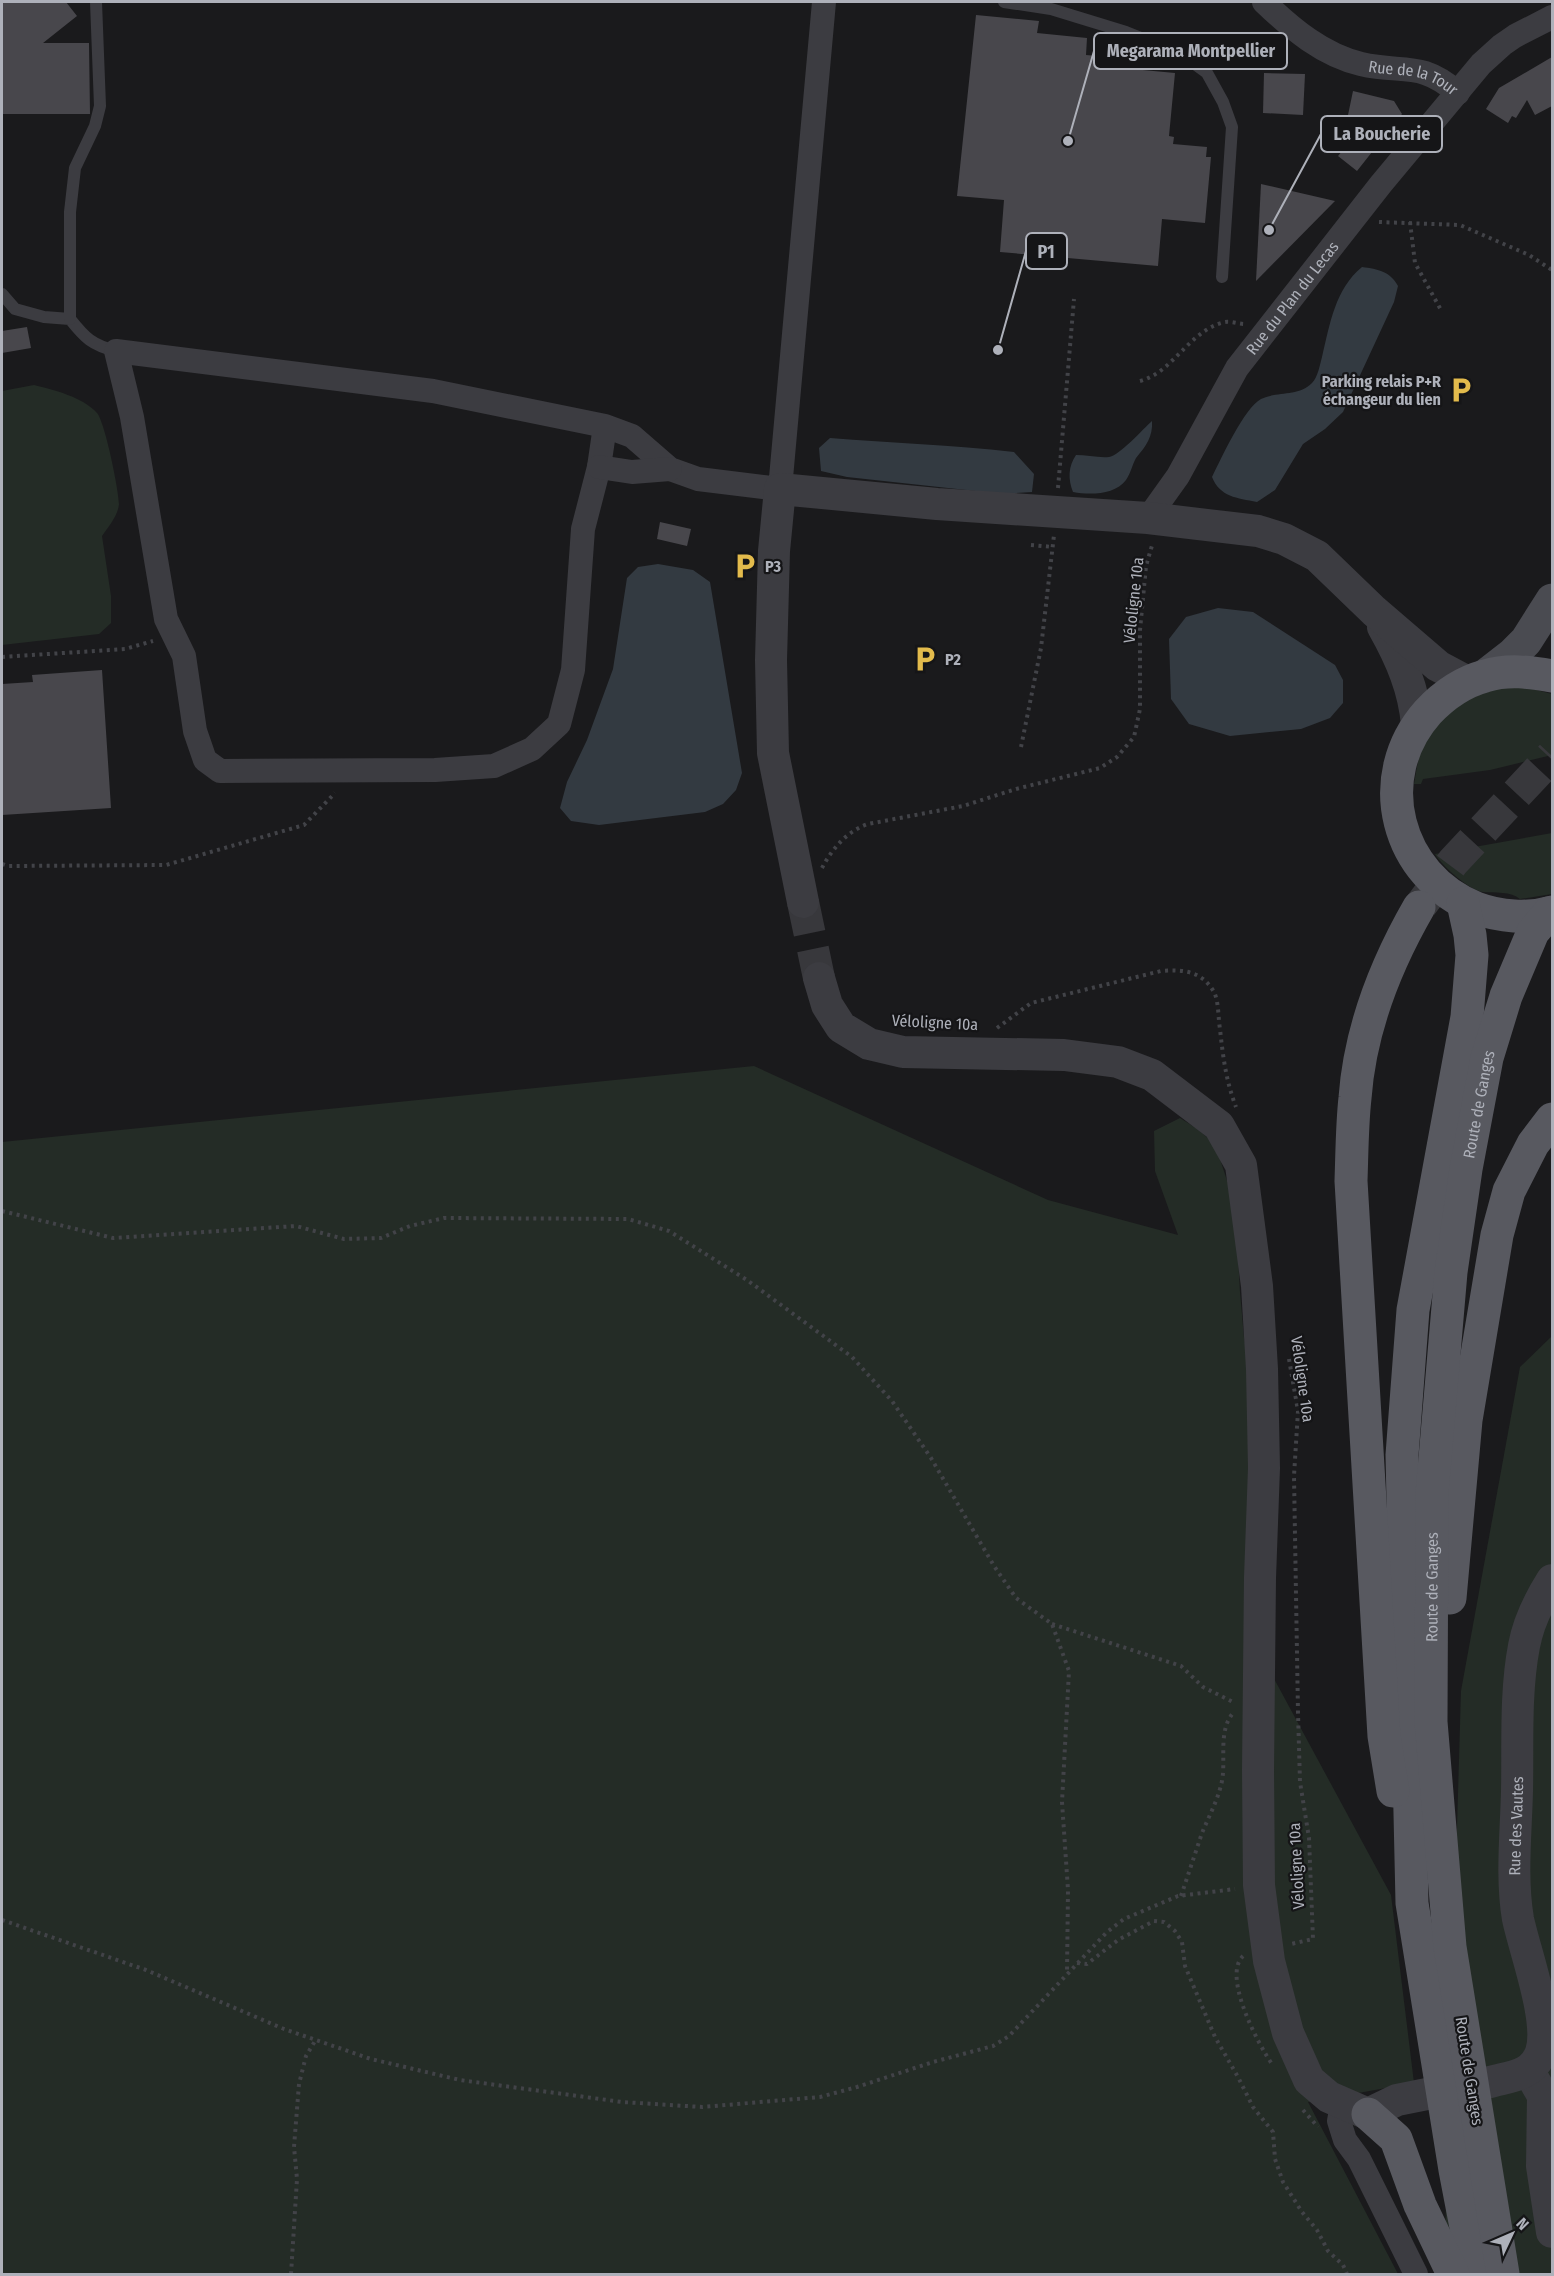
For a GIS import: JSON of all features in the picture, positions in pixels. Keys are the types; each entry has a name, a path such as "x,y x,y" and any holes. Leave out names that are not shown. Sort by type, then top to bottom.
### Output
{"main road":[{"path":"1551,912 1527,916 1505,915 1483,911 1450,895 1428,876 1413,855 1402,831 1397,806 1397,780 1402,754 1417,725 1439,700 1513,654 1526,640 1552,600"},
{"path":"1477,678 1521,671 1552,676"},
{"name":"Route de Ganges","path":"1463,903 1472,955 1467,1017 1413,1310 1402,1455 1412,1903 1455,2170 1475,2274"},
{"path":"1412,1903 1384,1736 1351,1181 1355,1096 1366,1031 1382,980 1400,940 1419,907"},
{"name":"Route de Ganges","path":"1503,2274 1450,1947 1431,1722 1432,1493 1451,1272 1466,1169 1487,1058 1506,996 1533,932 1551,912"},
{"path":"1431,1722 1452,1590 1466,1420 1497,1235 1509,1191 1533,1144 1552,1119"},
{"path":"1355,2109 1396,2139 1420,2205 1453,2274"}],"street":[{"path":"803,902 773,753 771,660 774,551 824,2"},
{"name":"Rue de la Tour","path":"1264,2 1315,45 1342,58 1363,65 1427,72 1458,93 1481,64 1502,45 1528,28 1552,17"},
{"name":"Rue du Plan du Lecas","path":"1155,519 1237,368 1381,184 1458,93"},
{"path":"605,426 599,467 583,529 573,670 559,724 532,749 494,766 435,770 220,771 205,760 195,731 184,656 166,620 132,417 116,351 434,391 605,426 632,436 670,469 698,479 937,504 1155,519 1258,531 1284,539 1317,556 1374,611 1438,666 1477,678"},
{"path":"599,467 632,472 670,469"},
{"path":"1374,611 1399,656 1414,694 1417,725"},
{"path":"819,978 827,1005 841,1028 868,1044 903,1052 1064,1055 1118,1062 1152,1075 1219,1126 1241,1165 1257,1286 1262,1369 1264,1468 1260,1578 1259,1885 1268,1950 1288,2033 1309,2079 1329,2097 1355,2109"},
{"name":"Rue des Vautes","path":"1529,2071 1539,2058 1544,2041 1541,2015 1518,1917 1516,1879 1520,1677 1527,1634 1552,1580"},
{"path":"1490,2082 1529,2071 1544,2096 1542,2166 1552,2232"},
{"path":"1416,2274 1359,2159 1345,2140 1339,2121 1355,2109 1427,2094"}],"lane":[{"path":"96,2 100,106 95,126 75,168 70,212 70,319 85,337 98,346 116,351"},
{"path":"1004,2 1051,9 1126,32 1181,54 1207,73 1223,102 1232,127 1222,277"},
{"path":"2,294 15,309 44,317 70,319"}],"path":[{"path":"1370,223 1410,222 1460,225 1530,255 1552,270"},
{"path":"1410,222 1415,262 1422,279 1441,310"},
{"path":"1140,381 1149,379 1168,365 1202,333 1226,322 1245,324 1265,331"},
{"name":"Véloligne 10a","path":"819,874 831,851 857,828 963,807 1016,789 1100,768 1117,757 1134,737 1140,709 1140,630 1146,566 1155,519"},
{"path":"1031,545 1053,547"},
{"path":"2,657 125,649 173,634"},
{"path":"2,864 8,866 166,865 304,825 356,770"},
{"name":"Véloligne 10a","path":"988,1035 1031,1003 1161,971 1181,969 1206,982 1215,994 1226,1082 1236,1109"},
{"path":"2,1211 113,1238 296,1226 344,1239 381,1238 410,1226 444,1218 628,1220 669,1232 747,1280 852,1357 892,1401 931,1458 994,1566 1016,1598 1052,1624 1181,1666 1203,1687 1239,1706 1229,1718 1225,1734 1222,1778 1218,1797 1203,1831 1181,1896"},
{"name":"Véloligne 10a","path":"1273,2066 1250,2024 1236,1976 1238,1962 1244,1955 1313,1939 1309,1838 1300,1782 1298,1713 1294,1476 1298,1411 1288,1355"},
{"path":"1052,1624 1069,1671 1062,1802 1068,1890 1067,1972"},
{"path":"2,1920 146,1970 211,2000 315,2041 371,2059 460,2080 622,2102 702,2107 820,2097 993,2046 1009,2036 1067,1972 1107,1932 1124,1919 1181,1896 1259,1885"},
{"path":"1077,1963 1087,1964 1118,1940 1154,1920 1164,1922 1175,1931 1182,1942 1185,1966 1215,2037 1253,2108 1273,2132 1275,2159 1283,2182 1302,2212 1317,2230 1328,2251 1343,2265 1347,2274"},
{"path":"291,2274 297,2180 294,2147 299,2084 306,2056 315,2041"},
{"path":"1297,2102 1310,2121 1327,2135 1345,2140"}],"shaded area":[{"path":"1362,267 1383,272 1392,277 1398,286 1394,302 1343,412 1325,429 1303,444 1275,490 1257,502 1224,493 1212,477 1240,423 1254,404 1261,399 1294,392 1312,383 1320,367 1331,320 1340,296 1345,286"},
{"path":"34,385 68,395 91,407 97,413 104,429 119,504 115,517 102,536 111,596 111,623 99,634 2,645 2,391"},
{"path":"1152,421 1148,441 1121,485 1102,493 1073,492 1070,473 1071,464 1076,455 1109,457 1125,447"},
{"path":"830,438 1014,452 1034,474 1032,492 1003,494 847,477 821,471 819,448"},
{"path":"658,564 693,570 710,582 742,773 736,790 723,804 705,812 599,825 571,821 560,808 567,782 587,740 613,669 627,578 638,567"},
{"path":"1218,608 1253,612 1335,665 1343,680 1343,703 1330,718 1301,729 1230,736 1189,724 1171,699 1169,639 1186,617"},
{"path":"1517,685 1552,694 1552,755 1490,770 1423,779 1421,784 1414,784 1421,752 1438,724 1448,714 1472,698 1486,692"},
{"path":"1552,833 1552,894 1520,899 1508,894 1477,890 1456,877 1435,854"},
{"path":"754,1066 1048,1200 1178,1235 1155,1171 1154,1131 1180,1118 1215,1144 1241,1223 1237,1239 1240,1292 1244,1338 1250,1365 1252,1638 1391,1895 1414,2083 1308,2102 1398,2274 2,2274 2,1142"},
{"path":"1552,1336 1552,2274 1444,2274 1461,1691 1520,1367"}],"building":[{"path":"2,2 66,2 77,16 43,43 89,43 90,114 2,114"},
{"path":"976,15 1039,21 1037,33 1087,38 1086,55 1132,59 1132,69 1175,73 1169,136 1174,137 1173,144 1207,147 1206,157 1211,157 1205,223 1162,219 1158,266 1000,252 1004,200 957,196"},
{"path":"1552,57 1552,106 1535,115 1527,100 1516,118 1512,116 1508,123 1486,109 1499,88"},
{"path":"1264,73 1305,74 1303,115 1263,113"},
{"path":"1353,91 1394,101 1402,114 1357,171 1338,156 1343,150 1343,143 1361,118 1348,115"},
{"path":"1261,184 1335,201 1256,281"},
{"path":"27,327 31,348 2,353 2,331"},
{"path":"660,522 691,529 687,546 657,539"},
{"path":"102,670 111,808 2,815 2,684 33,682 32,675"}],"tunnel":[{"path":"1421,905 1453,862 1552,756"},
{"path":"803,902 819,978"}],"place":[{"name":"Megarama Montpellier","path":"1068,141"},
{"name":"La Boucherie","path":"1269,230"},
{"name":"P1","path":"998,350"},
{"name":"Parking relais P+R échangeur du lien","path":"1461,390"},
{"name":"P3","path":"745,566"},
{"name":"P2","path":"925,659"}]}
